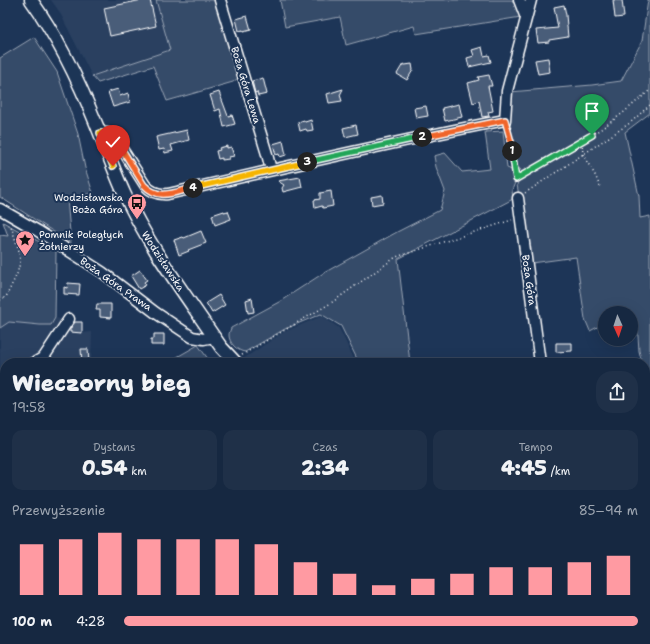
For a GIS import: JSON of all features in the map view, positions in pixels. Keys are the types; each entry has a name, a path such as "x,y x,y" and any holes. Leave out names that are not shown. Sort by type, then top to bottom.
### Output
{"main road":[{"name":"Wodzisławska","path":"31,0 66,55 88,102 123,191 137,220 163,262 214,337 232,358"}],"street":[{"name":"Boża Góra Lewa","path":"220,0 268,154 271,170"},
{"path":"519,0 526,18"},
{"path":"100,133 107,132 115,138 148,189 155,193 168,194 456,129 505,120 507,91 531,0"},
{"name":"Boża Góra","path":"518,198 539,358"},
{"name":"Boża Góra Prawa","path":"3,211 102,272 192,337 204,339 214,337"},
{"path":"42,358 69,319"}],"path":[{"path":"505,120 511,142 516,179 615,120 650,90"},
{"path":"518,198 630,123 650,105"},
{"path":"582,141 583,155 595,175 601,190"},
{"path":"0,300 6,297 17,274 20,263 19,251 14,235 3,211"},
{"path":"242,358 331,303 396,257 516,219"}],"shaded area":[{"path":"51,0 156,0 170,50 92,76 59,11"},
{"path":"156,0 217,0 238,78 233,82 167,101 153,66 98,83 92,76 170,50"},
{"path":"280,0 529,0 521,17 416,34 414,26 346,45 340,17 285,27"},
{"path":"648,0 650,0 650,113 625,132 639,196 640,218 650,216 650,358 641,358 639,351 638,306 598,306 598,327 590,331 585,319 576,257 532,263 517,185 521,170 515,164 508,113 510,92 621,81 642,41"},
{"path":"34,37 57,72 78,134 85,168 93,193 67,199 71,243 0,197 0,58"},
{"path":"503,131 507,168 519,173 512,190 513,199 398,259 409,358 357,358 341,326 321,314 285,329 245,352 239,350 232,344 229,338 231,328 279,302 322,274 440,210 445,191 436,167 434,156 445,153 462,172 490,169 485,132"},
{"path":"3,222 56,251 55,318 51,325 9,322 0,328 0,235 8,236"},
{"path":"322,316 339,328 354,358 245,358 284,332"},
{"path":"55,318 70,321 69,332 92,332 91,358 0,358 0,328 9,322 51,325"},
{"path":"198,345 207,358 176,358"}],"building":[{"path":"142,0 150,0 156,26 110,36 104,8"},
{"path":"613,0 622,0 624,17 615,18"},
{"path":"564,5 568,37 538,43 536,30 558,28 554,7"},
{"path":"247,16 251,30 243,32 243,30 239,31 236,19"},
{"path":"482,47 484,56 489,55 491,62 469,67 467,58 474,56 472,50"},
{"path":"548,58 550,72 538,74 535,60"},
{"path":"403,64 412,64 413,70 407,80 397,74"},
{"path":"489,75 492,86 488,86 493,111 488,112 489,116 482,117 479,101 473,103 468,83 479,80 478,77"},
{"path":"263,78 267,94 258,96 257,92 255,93 252,81"},
{"path":"118,89 120,96 128,93 130,102 113,107 108,92"},
{"path":"343,89 340,95 342,101 329,103 327,94"},
{"path":"219,92 228,116 232,115 235,124 224,127 220,109 215,111 210,95"},
{"path":"459,104 462,117 445,121 442,108"},
{"path":"426,106 428,116 416,118 414,108"},
{"path":"304,120 305,122 311,120 313,130 307,131 306,129 300,131 298,122"},
{"path":"356,125 358,134 345,137 343,128"},
{"path":"187,130 189,140 171,145 173,151 165,153 164,149 159,150 156,137"},
{"path":"283,141 286,155 280,157 279,154 276,155 273,144"},
{"path":"227,146 227,148 231,147 234,156 229,157 229,159 218,159 216,151 220,150 219,148"},
{"path":"300,177 302,187 283,192 282,188 284,185 278,181"},
{"path":"331,191 333,206 323,208 322,206 315,208 314,200 320,199 320,193"},
{"path":"382,195 383,203 372,205 371,197"},
{"path":"228,211 231,219 215,225 212,215"},
{"path":"201,231 206,243 179,255 174,240 184,238"},
{"path":"140,270 147,280 144,282 146,285 139,289 131,276"},
{"path":"68,283 80,284 79,295 64,294 64,287 67,288"},
{"path":"219,295 225,305 212,313 206,303"},
{"path":"252,298 254,312 248,313 246,300"},
{"path":"97,304 111,304 111,318 100,317 100,310 96,310"},
{"path":"75,322 82,322 82,333 70,332 70,329"},
{"path":"154,334 164,334 164,345 151,345 151,339 154,339"},
{"path":"556,343 572,343 572,351 556,352"},
{"path":"81,349 88,349 89,358 82,358"}],"place":[{"name":"Wodzisławska Boża Góra","path":"137,220"},
{"name":"Pomnik Poległych Żołnierzy","path":"25,257"}],"route":[{"path":"113,166 100,133 107,132 115,138 148,189 155,193 168,194 456,129 505,120 511,142 516,179 592,135"}]}
